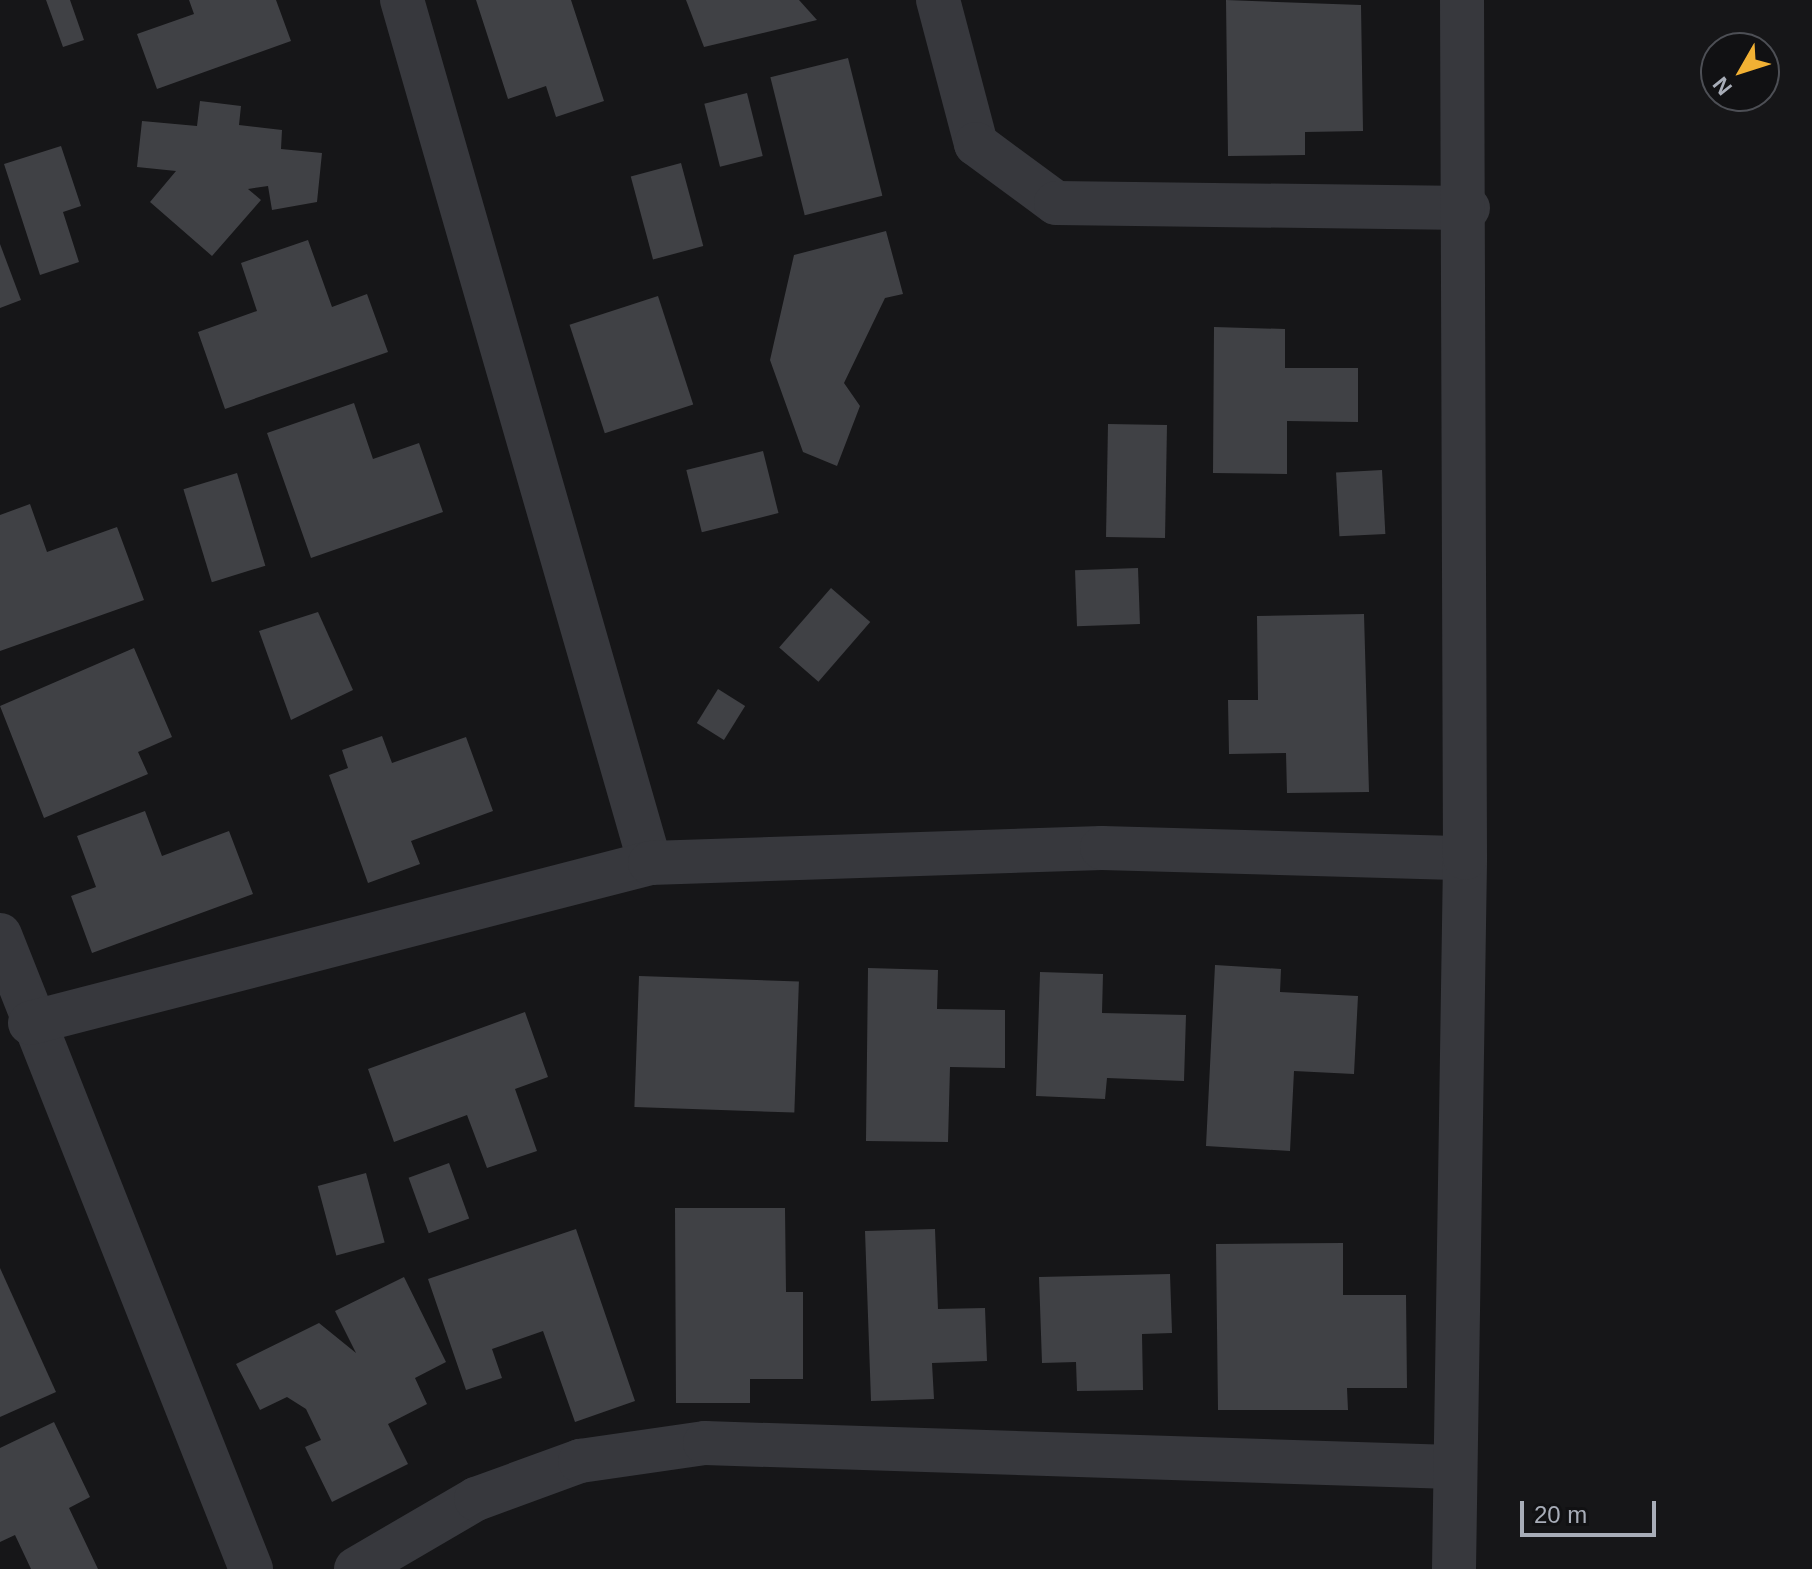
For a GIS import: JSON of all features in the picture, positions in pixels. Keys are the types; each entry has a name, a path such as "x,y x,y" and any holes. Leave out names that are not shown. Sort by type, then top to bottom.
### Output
{"street":[{"path":"402,0 650,863"},
{"path":"938,0 976,144 1056,203 1468,208"},
{"path":"1454,1569 1453,1467 1465,858 1468,208 1462,0"},
{"path":"30,1023 650,863 1102,848 1465,858"},
{"path":"0,935 30,1023 251,1569"},
{"path":"356,1569 476,1499 580,1461 705,1443 1453,1467"}],"building":[{"path":"46,0 70,0 84,40 63,47"},
{"path":"189,0 276,0 291,41 157,89 137,34 194,14"},
{"path":"476,0 571,0 604,101 556,117 546,86 508,99"},
{"path":"686,0 799,0 817,20 704,47"},
{"path":"1226,0 1361,5 1363,131 1305,132 1305,155 1228,156"},
{"path":"848,58 882,196 805,215 770,77"},
{"path":"747,93 763,156 720,167 704,104"},
{"path":"200,101 241,106 239,125 282,130 281,149 322,153 317,202 272,210 268,186 248,189 261,200 212,256 150,202 176,171 137,167 142,121 197,126"},
{"path":"61,146 81,206 63,212 79,262 40,275 4,164"},
{"path":"681,163 703,246 653,260 631,176"},
{"path":"886,231 903,294 885,298 844,383 860,406 837,466 803,452 770,360 794,255"},
{"path":"308,240 332,307 367,294 388,352 225,409 198,332 257,311 241,263"},
{"path":"0,244 21,300 0,308"},
{"path":"658,296 693,404 605,433 570,325"},
{"path":"1214,327 1285,329 1285,368 1358,368 1358,422 1287,421 1287,474 1213,473"},
{"path":"354,403 373,459 419,443 443,512 311,558 267,433"},
{"path":"1108,424 1167,425 1165,538 1106,537"},
{"path":"763,451 778,513 702,532 686,470"},
{"path":"1382,470 1385,534 1339,536 1336,472"},
{"path":"237,473 265,566 212,582 183,489"},
{"path":"30,504 47,552 117,527 144,600 0,651 0,515"},
{"path":"1138,568 1140,624 1077,626 1075,570"},
{"path":"831,588 870,622 818,682 779,648"},
{"path":"318,612 353,690 291,720 259,631"},
{"path":"1364,614 1369,792 1287,793 1286,753 1229,754 1228,700 1258,700 1257,616"},
{"path":"134,648 172,737 138,752 148,774 44,818 0,706"},
{"path":"718,689 745,706 724,740 697,723"},
{"path":"382,736 392,763 466,737 493,811 411,841 420,864 368,883 329,775 348,768 342,750"},
{"path":"145,811 162,856 229,831 253,894 92,953 71,896 96,887 77,836"},
{"path":"1215,965 1281,969 1280,992 1358,996 1354,1074 1294,1071 1290,1151 1206,1146"},
{"path":"868,968 938,970 937,1009 1005,1010 1005,1068 950,1067 948,1142 866,1141"},
{"path":"1040,972 1103,974 1102,1013 1186,1015 1184,1081 1107,1078 1105,1099 1036,1096"},
{"path":"639,976 799,982 794,1113 634,1107"},
{"path":"525,1012 548,1077 515,1089 537,1151 487,1168 467,1115 394,1142 368,1069"},
{"path":"449,1163 469,1218 429,1233 409,1178"},
{"path":"366,1173 385,1243 336,1255 318,1186"},
{"path":"675,1208 785,1208 786,1292 803,1292 803,1379 750,1379 750,1403 676,1403"},
{"path":"576,1229 635,1401 575,1422 543,1331 492,1349 502,1378 466,1390 428,1279"},
{"path":"935,1229 938,1309 985,1308 987,1361 932,1363 934,1399 871,1401 865,1231"},
{"path":"1343,1243 1343,1295 1406,1295 1407,1388 1347,1388 1348,1410 1218,1410 1216,1244"},
{"path":"0,1268 56,1392 0,1417"},
{"path":"1170,1274 1172,1333 1142,1334 1143,1390 1077,1391 1076,1362 1042,1363 1039,1277"},
{"path":"404,1277 446,1362 415,1378 427,1404 388,1424 408,1464 332,1502 305,1447 321,1440 306,1409 287,1397 260,1410 236,1364 319,1323 356,1353 335,1311"},
{"path":"54,1422 90,1497 69,1508 98,1569 31,1569 15,1535 0,1542 0,1448"}]}
